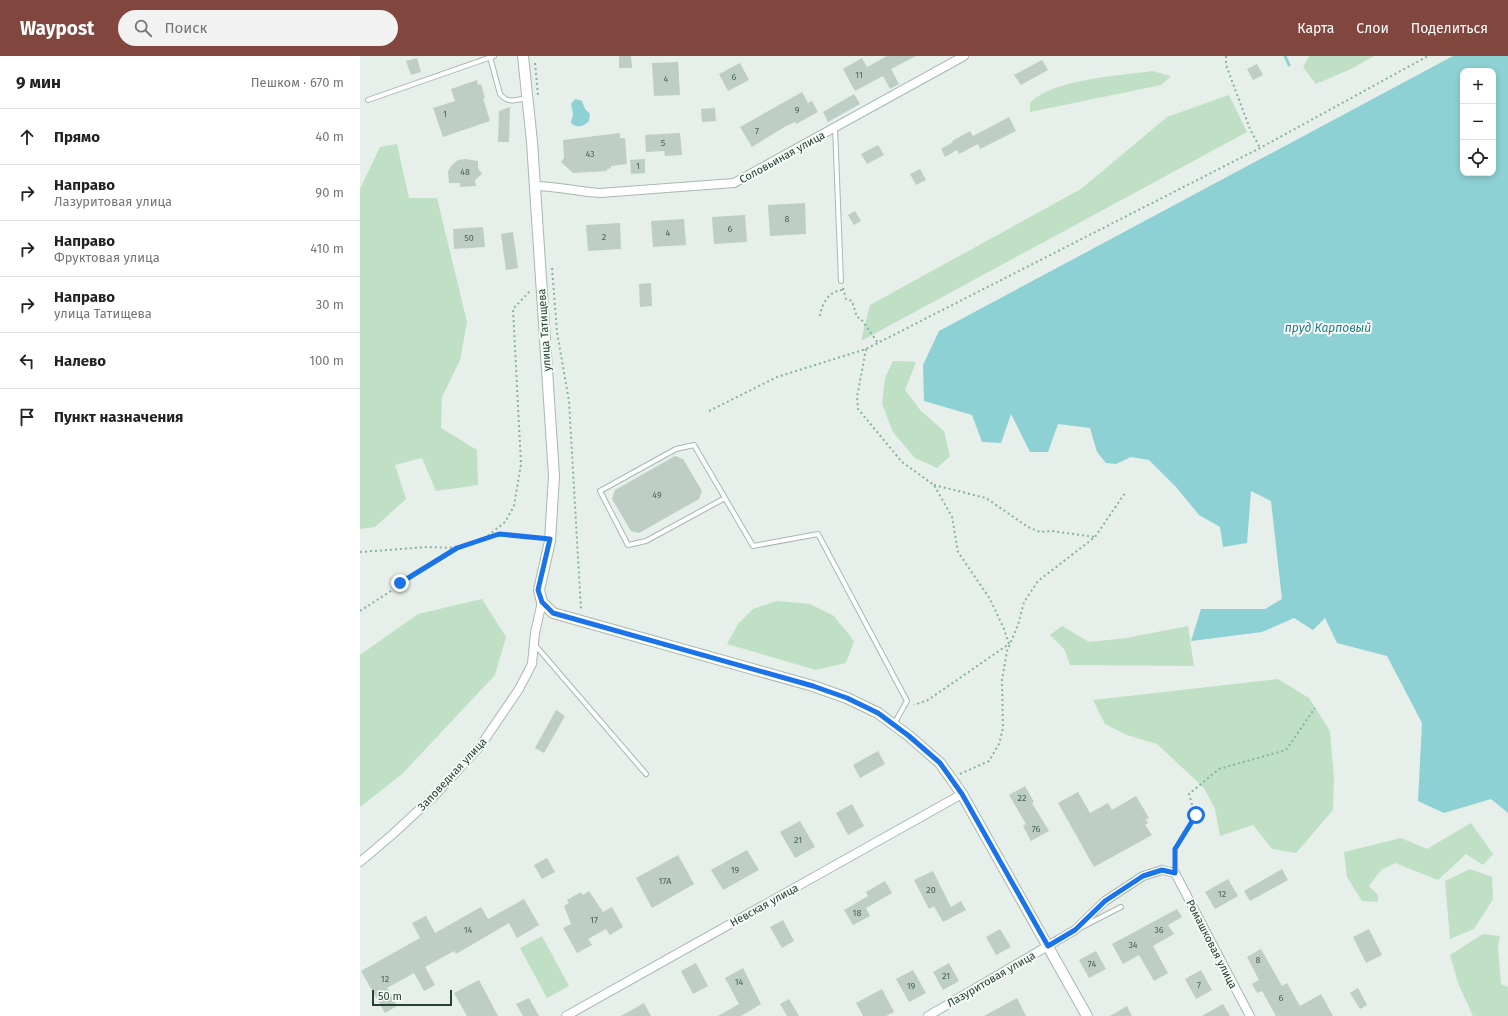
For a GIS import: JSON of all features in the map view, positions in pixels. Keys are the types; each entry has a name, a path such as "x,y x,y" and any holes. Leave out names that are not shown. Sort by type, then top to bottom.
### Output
{"street":[{"name":"улица Татищева","path":"523,56 535,186 554,476 550,539 538,590 542,602"},
{"name":"Соловьиная улица","path":"535,186 553,186 582,193 600,193 734,183 964,56"},
{"name":"Заповедная улица","path":"360,862 435,795 481,745 519,690 532,664 534,644 542,602"},
{"path":"542,602 553,613 813,686 847,698 878,713 894,724 940,763 962,794 1087,1016"},
{"name":"Невская улица","path":"566,1016 962,794"},
{"name":"Лазуритовая улица","path":"928,1016 1075,930 1105,901 1143,876 1162,870 1175,873"},
{"name":"Ромашковая улица","path":"1175,873 1250,1016"}],"lane":[{"path":"368,100 492,57 500,94 504,99 510,101 528,98"},
{"path":"836,128 841,281"},
{"path":"725,498 646,541 628,545 600,491 676,449 694,446 725,498 753,546 818,534 907,701 894,724"},
{"path":"534,644 646,774"},
{"path":"1075,930 1120,907"}],"path":[{"path":"534,56 538,99"},
{"path":"1226,56 1226,65 1250,129 1260,148"},
{"path":"709,411 777,377 866,349 1260,148 1428,56"},
{"path":"551,261 557,332 569,401 580,610"},
{"path":"841,281 846,299 852,301 857,317 862,319 878,343"},
{"path":"484,540 505,522 517,496 522,464 513,309 531,290 530,283"},
{"path":"820,316 825,300 834,293 843,290"},
{"path":"866,349 857,397 858,409 902,462 934,484 986,498 1028,527 1040,532 1052,531 1095,537"},
{"path":"934,484 952,517 958,552 990,599 1004,629 1009,644"},
{"path":"956,776 989,761 1000,744 1002,728 1002,680 1009,644 1018,625 1024,602 1038,580 1095,537 1125,493"},
{"path":"360,611 457,548 499,534 550,539"},
{"path":"360,552 428,547 457,548"},
{"path":"903,708 928,700 1009,644"},
{"path":"1175,873 1175,849 1196,815 1188,794 1219,769 1286,750 1315,708"}],"green space":[{"path":"1309,56 1374,56 1351,69 1316,84 1303,67"},
{"path":"1152,71 1171,76 1161,85 1030,112 1030,103 1040,95 1054,89 1087,80"},
{"path":"1229,95 1247,132 861,341 870,305 1081,189 1167,117"},
{"path":"397,144 409,198 437,198 467,322 460,360 442,397 441,428 477,450 478,485 436,491 422,458 395,465 406,499 375,527 360,529 360,189 380,147"},
{"path":"893,361 916,362 905,390 921,411 944,431 950,456 937,468 915,458 893,432 882,404 885,378"},
{"path":"482,599 506,637 495,675 402,774 360,807 360,655 418,614"},
{"path":"777,601 810,604 834,616 854,641 846,663 816,670 727,644 738,624 753,609"},
{"path":"1062,626 1089,642 1126,638 1188,626 1194,666 1070,665 1065,650 1050,635"},
{"path":"1278,679 1309,698 1330,731 1334,779 1333,810 1296,853 1272,849 1253,825 1220,836 1215,809 1204,788 1157,744 1127,735 1105,724 1093,700"},
{"path":"1471,823 1493,854 1483,865 1466,854 1438,880 1395,863 1381,870 1369,886 1378,895 1378,902 1362,901 1347,877 1344,852 1401,838 1427,849"},
{"path":"1470,869 1492,877 1493,899 1474,929 1450,939 1445,881"},
{"path":"1483,934 1500,936 1498,947 1501,984 1508,987 1508,1016 1473,1016 1458,983 1450,955"},
{"path":"542,936 569,986 547,998 520,948"}],"water":[{"name":"пруд Карповый","path":"1453,56 1508,56 1508,813 1491,799 1444,813 1418,801 1422,723 1387,656 1337,643 1325,618 1313,630 1294,618 1262,632 1191,641 1201,609 1265,609 1282,599 1271,501 1251,491 1247,543 1223,547 1220,527 1199,515 1176,487 1149,460 1131,457 1116,464 1106,463 1097,452 1090,428 1058,424 1048,452 1030,452 1011,414 1001,443 982,442 972,415 924,401 923,365 939,331"},
{"path":"575,99 582,101 585,109 590,114 589,121 581,126 576,126 571,123 573,114 571,104"}],"building":[{"path":"619,56 631,56 632,68 619,68"},
{"path":"887,56 916,56 891,69 899,84 890,89 883,76 855,91 843,69 862,58 867,67"},
{"path":"417,58 421,72 411,75 406,61"},
{"path":"1042,60 1048,70 1021,85 1014,75"},
{"path":"678,62 680,95 654,96 652,63"},
{"path":"740,63 749,80 728,91 719,74"},
{"path":"1257,64 1263,75 1253,80 1247,69"},
{"path":"477,80 478,85 481,84 485,98 483,98 490,121 443,137 433,108 455,101 451,89"},
{"path":"802,92 808,103 812,101 818,112 796,124 795,122 786,126 752,147 740,127"},
{"path":"854,94 860,104 828,122 823,112"},
{"path":"510,107 509,142 498,142 499,111"},
{"path":"715,108 716,121 702,122 701,109"},
{"path":"1009,117 1016,131 980,149 978,144 959,154 957,150 945,157 941,149 953,142 952,141 970,131 973,136"},
{"path":"620,133 620,138 625,138 627,164 611,166 611,168 607,169 607,171 573,173 561,162 564,158 563,140"},
{"path":"680,133 682,155 665,156 664,151 646,152 645,135"},
{"path":"878,145 884,155 867,164 861,154"},
{"path":"465,159 478,161 478,168 482,174 475,180 476,186 460,187 460,183 449,183 448,171 452,165 458,160"},
{"path":"645,159 645,173 631,174 630,160"},
{"path":"920,169 926,180 916,185 910,174"},
{"path":"805,203 806,234 770,236 768,205"},
{"path":"855,211 861,221 854,225 848,215"},
{"path":"745,215 747,242 714,244 712,217"},
{"path":"684,219 686,245 653,247 651,221"},
{"path":"620,223 621,249 588,251 586,225"},
{"path":"483,227 485,247 454,249 453,229"},
{"path":"513,232 518,268 506,270 501,234"},
{"path":"651,283 652,306 640,307 639,284"},
{"path":"675,456 683,459 702,491 699,499 639,533 631,531 612,499 615,490"},
{"path":"556,710 565,716 544,753 535,748"},
{"path":"878,751 885,764 860,778 853,765"},
{"path":"1025,786 1034,802 1032,803 1049,831 1031,841 1023,826 1026,824 1009,795"},
{"path":"1078,792 1090,813 1108,803 1112,810 1136,796 1149,818 1146,819 1148,823 1145,825 1152,835 1094,867 1058,803"},
{"path":"852,804 864,826 848,835 836,813"},
{"path":"800,821 815,847 795,858 780,832"},
{"path":"747,850 759,870 723,890 711,870"},
{"path":"678,855 694,884 652,908 636,878"},
{"path":"547,858 555,872 542,879 534,865"},
{"path":"1282,869 1288,880 1250,901 1244,891"},
{"path":"933,871 951,907 961,901 966,910 943,922 934,906 929,909 914,880"},
{"path":"1228,879 1238,896 1215,909 1205,892"},
{"path":"885,881 892,893 866,908 870,916 853,925 844,910 868,896 866,892"},
{"path":"589,891 603,912 612,907 623,927 610,935 606,929 588,939 592,945 577,953 563,928 571,924 564,906 569,903 567,900 581,892 583,895"},
{"path":"524,899 539,925 517,938 509,923 456,954 454,951 425,967 435,985 424,991 414,973 387,988 397,1006 385,1013 361,971 420,938 412,923 426,916 435,933 481,907 488,919"},
{"path":"1177,909 1182,917 1168,925 1174,934 1153,946 1168,973 1154,981 1139,955 1123,964 1112,944"},
{"path":"783,920 794,941 782,948 770,927"},
{"path":"1000,929 1011,947 996,955 986,937"},
{"path":"1369,929 1382,955 1366,963 1353,937"},
{"path":"1261,949 1282,986 1287,983 1300,1006 1321,994 1333,1016 1276,1016 1262,991 1257,993 1252,984 1259,980 1247,957"},
{"path":"1096,951 1106,969 1089,978 1079,960"},
{"path":"696,963 708,986 693,994 681,971"},
{"path":"949,963 959,981 943,990 933,972"},
{"path":"743,968 761,1004 741,1016 718,1016 739,1004 725,978"},
{"path":"913,970 926,993 909,1002 896,979"},
{"path":"1201,970 1212,990 1196,999 1185,979"},
{"path":"479,980 498,1016 467,1016 454,993"},
{"path":"1358,988 1367,1005 1360,1009 1350,993"},
{"path":"882,989 894,1012 886,1016 863,1016 856,1003"},
{"path":"529,998 539,1016 523,1016 516,1004"},
{"path":"1017,998 1026,1016 984,1016"},
{"path":"789,999 799,1016 787,1016 780,1004"},
{"path":"644,1003 651,1016 621,1016"},
{"path":"1223,1004 1230,1016 1202,1016"},
{"path":"1127,1006 1132,1016 1110,1016"}],"waterway":[{"path":"1285,56 1289,65"}],"route":[{"path":"400,583 457,548 499,534 550,539 538,590 542,602 553,613 813,686 847,698 878,713 909,736 940,763 962,794 1048,946 1075,930 1113,894 1143,876 1162,870 1175,873 1175,849 1196,815"}]}
